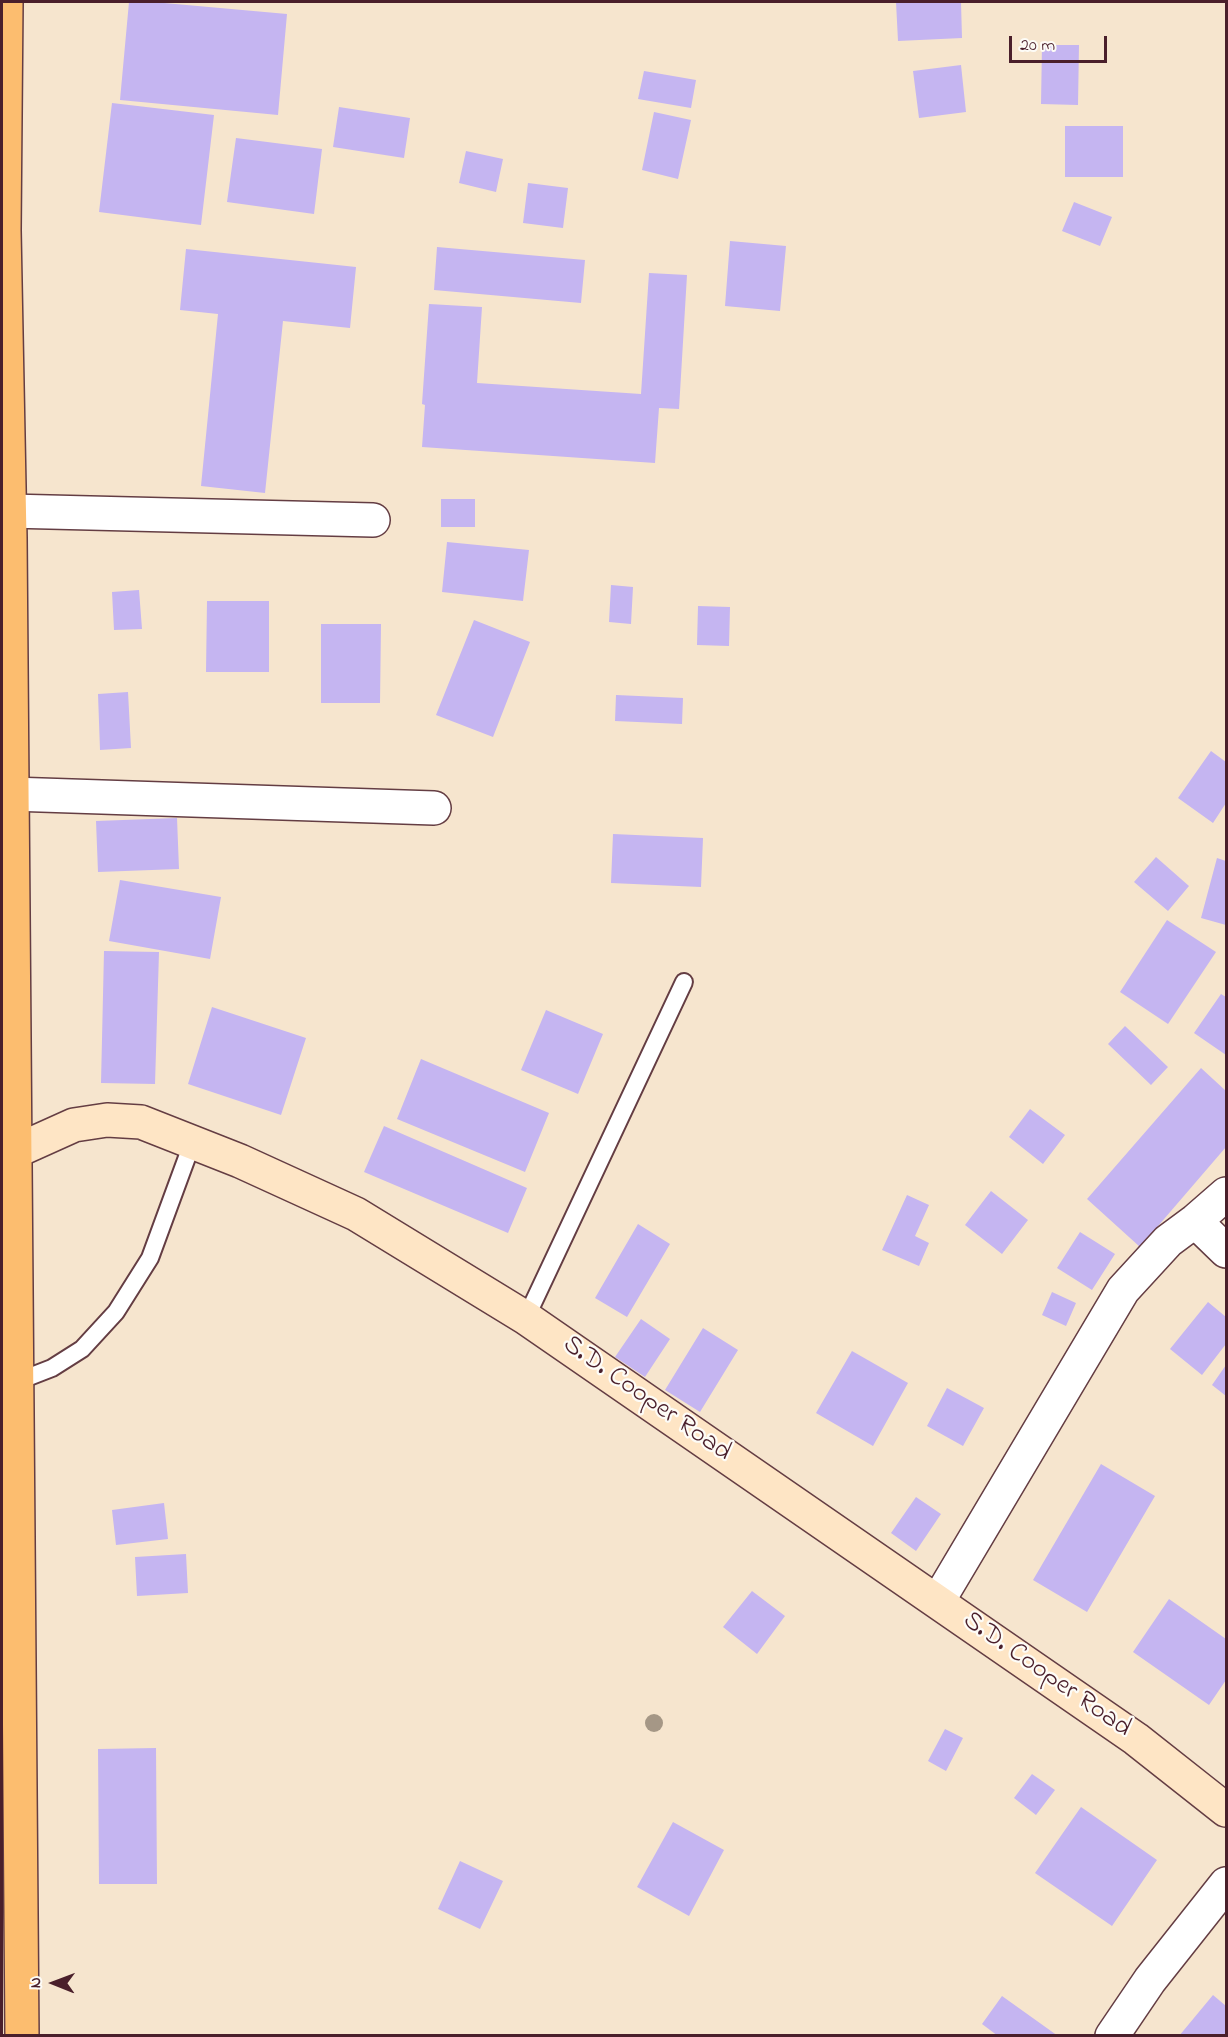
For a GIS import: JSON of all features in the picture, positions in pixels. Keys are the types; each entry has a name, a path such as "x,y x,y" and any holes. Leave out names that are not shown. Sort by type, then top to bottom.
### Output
{"highway":[{"path":"6,2 3,147 15,1152 11,1362 12,1937 22,2036"}],"street":[{"path":"7,529 373,520"},
{"path":"10,794 434,808"},
{"name":"S.D. Cooper Road","path":"15,1152 74,1125 107,1120 141,1122 194,1141 356,1214 526,1318 1136,1739 1227,1810"},
{"path":"938,1601 1123,1290 1168,1241 1196,1221 1227,1194"},
{"path":"1196,1221 1227,1251"},
{"path":"1112,2036 1150,1980 1227,1884"}],"lane":[{"path":"526,1318 684,982"},
{"path":"11,1362 52,1368 82,1349 116,1312 150,1258 194,1141"}],"building":[{"path":"129,2 153,2 287,14 278,115 120,100"},
{"path":"896,2 961,2 962,38 898,41"},
{"path":"1042,45 1079,45 1078,105 1041,104"},
{"path":"961,65 966,112 919,118 913,71"},
{"path":"644,71 696,80 691,108 638,99"},
{"path":"112,103 214,115 201,225 99,212"},
{"path":"339,107 410,118 404,158 333,147"},
{"path":"654,112 691,120 678,179 642,170"},
{"path":"1065,126 1123,126 1123,177 1065,177"},
{"path":"236,138 322,149 314,214 227,202"},
{"path":"466,151 503,159 496,192 459,183"},
{"path":"528,183 568,188 563,228 523,223"},
{"path":"1074,202 1112,217 1100,246 1062,231"},
{"path":"730,241 786,246 780,311 725,306"},
{"path":"437,247 585,260 581,303 434,290"},
{"path":"186,249 356,267 350,328 283,321 265,493 201,486 218,314 180,310"},
{"path":"649,273 687,275 679,409 659,408 655,463 422,447 425,405 422,404 429,304 482,307 477,383 641,394"},
{"path":"441,499 475,499 475,527 441,527"},
{"path":"447,542 529,550 523,601 442,592"},
{"path":"611,585 633,587 631,624 609,622"},
{"path":"139,590 142,629 114,630 112,592"},
{"path":"207,601 269,601 269,672 206,672"},
{"path":"698,606 730,607 729,646 697,645"},
{"path":"474,620 530,642 493,737 436,715"},
{"path":"321,624 381,624 380,703 321,703"},
{"path":"128,692 131,748 100,750 98,694"},
{"path":"616,695 683,698 682,724 615,721"},
{"path":"1211,751 1226,762 1226,803 1213,823 1178,798"},
{"path":"177,818 179,869 98,872 96,821"},
{"path":"613,834 703,838 701,887 611,883"},
{"path":"1156,857 1189,886 1168,911 1134,882"},
{"path":"1217,858 1226,861 1226,925 1201,918"},
{"path":"120,880 221,897 210,959 109,941"},
{"path":"1167,920 1216,952 1168,1024 1120,992"},
{"path":"104,951 159,952 155,1084 101,1083"},
{"path":"1221,994 1226,997 1226,1055 1194,1033"},
{"path":"212,1007 306,1038 281,1115 188,1084"},
{"path":"546,1010 603,1034 578,1094 521,1070"},
{"path":"1125,1026 1168,1067 1151,1085 1108,1044"},
{"path":"421,1059 549,1113 525,1172 397,1119"},
{"path":"1201,1068 1226,1091 1226,1147 1140,1247 1087,1199"},
{"path":"1030,1109 1065,1135 1043,1164 1009,1137"},
{"path":"384,1126 527,1188 508,1233 364,1172"},
{"path":"991,1191 1028,1220 1002,1254 965,1225"},
{"path":"907,1195 929,1205 915,1236 929,1243 919,1266 882,1250"},
{"path":"638,1224 670,1244 627,1317 595,1298"},
{"path":"1080,1232 1115,1254 1092,1290 1057,1268"},
{"path":"1052,1292 1076,1303 1066,1326 1042,1315"},
{"path":"1208,1302 1226,1317 1226,1344 1202,1375 1170,1349"},
{"path":"641,1319 670,1339 645,1377 615,1357"},
{"path":"703,1328 738,1350 700,1412 665,1390"},
{"path":"852,1351 908,1383 873,1446 816,1413"},
{"path":"1226,1365 1226,1396 1212,1385"},
{"path":"947,1388 984,1408 963,1446 927,1426"},
{"path":"1101,1464 1155,1496 1087,1612 1033,1580"},
{"path":"916,1497 941,1514 916,1551 891,1533"},
{"path":"164,1503 168,1539 116,1545 112,1510"},
{"path":"186,1554 188,1593 137,1596 135,1557"},
{"path":"752,1591 785,1616 757,1654 723,1627"},
{"path":"1169,1599 1226,1639 1226,1680 1209,1705 1133,1652"},
{"path":"945,1729 963,1738 946,1771 928,1761"},
{"path":"156,1748 157,1884 99,1884 98,1749"},
{"path":"1032,1774 1055,1790 1036,1815 1014,1798"},
{"path":"1081,1807 1157,1860 1112,1926 1035,1873"},
{"path":"673,1822 724,1850 689,1916 637,1887"},
{"path":"460,1861 503,1881 480,1929 438,1909"},
{"path":"1213,1995 1226,2006 1226,2036 1179,2036"},
{"path":"1002,1996 1058,2036 998,2036 982,2024"}]}
